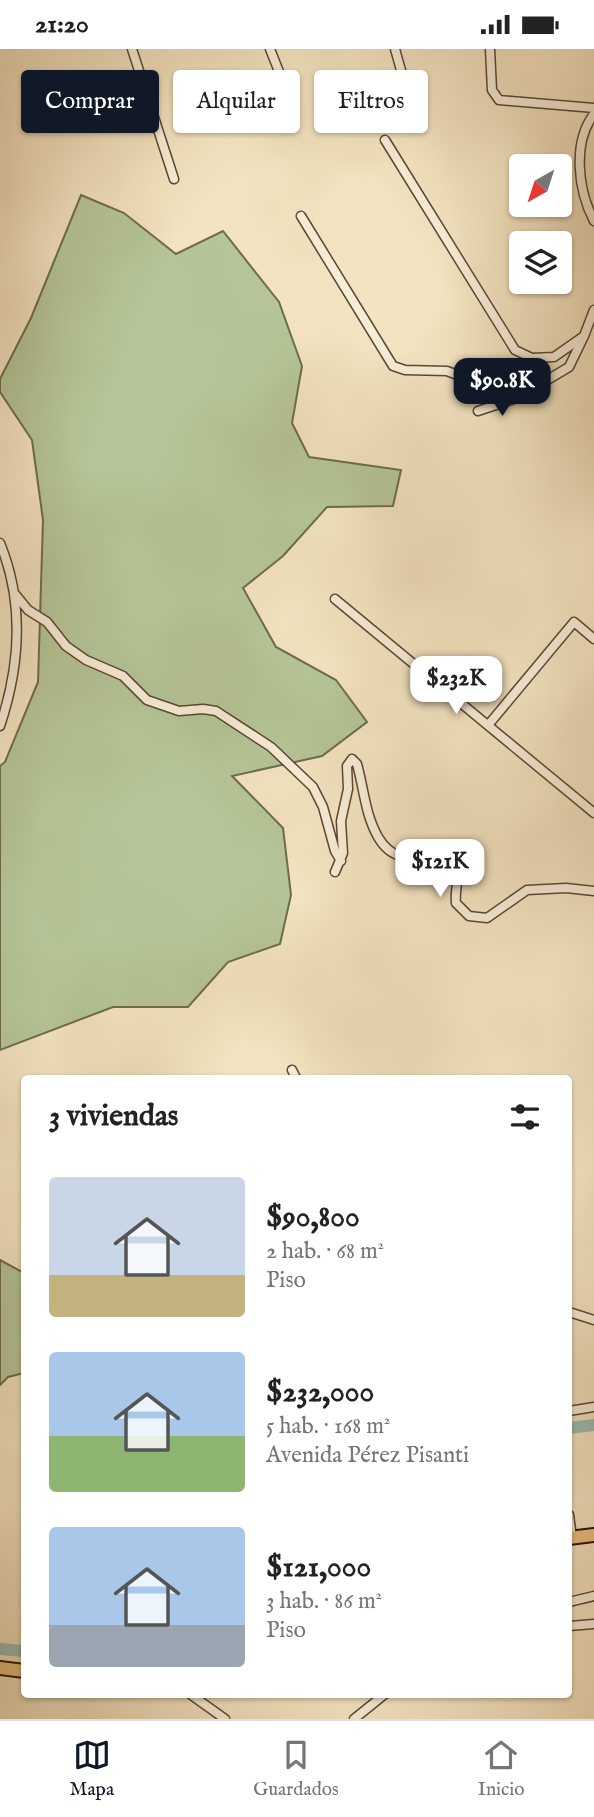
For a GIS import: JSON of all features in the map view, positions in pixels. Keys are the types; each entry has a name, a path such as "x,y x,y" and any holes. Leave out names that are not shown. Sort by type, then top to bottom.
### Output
{"main road":[{"path":"572,1537 594,1535"},
{"path":"0,1668 21,1671"}],"street":[{"path":"132,49 174,179"},
{"path":"270,49 278,70"},
{"path":"395,49 401,70"},
{"path":"490,49 492,90 499,100 594,108"},
{"path":"594,114 583,131 580,154 587,206 594,221"},
{"path":"385,140 515,350 531,358 554,357 584,336"},
{"path":"302,216 393,366 405,370 447,371 517,398"},
{"path":"478,411 517,398 569,367 594,310"},
{"path":"0,543 12,573 15,594 14,671 0,726"},
{"path":"15,594 28,610 47,622 66,646 86,660 124,676 147,700 179,711 216,711 271,747 313,787 323,807 335,851 341,861"},
{"path":"335,599 594,813"},
{"path":"489,724 574,622 594,639"},
{"path":"335,872 341,861 347,765 352,759 358,764 367,810 382,843 408,858 441,853 453,859 458,872 456,903 469,916 487,918 527,890 566,888 594,891"},
{"path":"572,1313 594,1320"},
{"path":"572,1411 594,1407"},
{"path":"572,1601 594,1596"},
{"path":"572,1626 594,1624"},
{"path":"196,1698 225,1719"},
{"path":"355,1719 380,1698"}],"green space":[{"path":"81,195 124,213 176,254 223,231 279,302 302,366 292,423 309,457 401,470 393,506 327,507 283,556 243,588 276,647 336,680 367,722 322,756 232,776 283,828 291,895 280,944 228,962 188,1007 113,1007 0,1050 0,766 5,762 38,682 43,520 32,440 0,392 0,379 31,318"},
{"path":"0,1260 21,1271 21,1374 8,1377 0,1385"}],"waterway":[{"path":"572,1428 594,1425"},
{"path":"0,1649 21,1651"}]}
